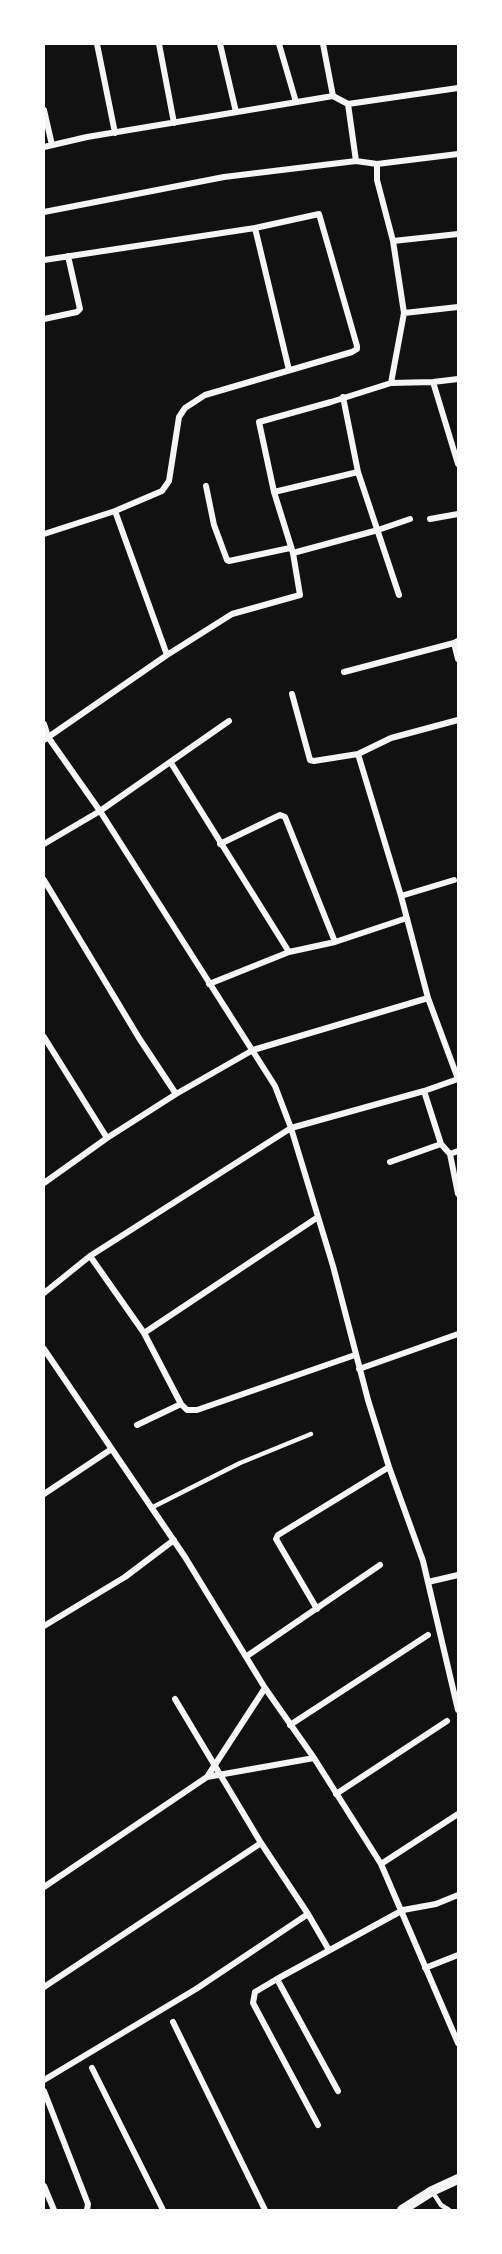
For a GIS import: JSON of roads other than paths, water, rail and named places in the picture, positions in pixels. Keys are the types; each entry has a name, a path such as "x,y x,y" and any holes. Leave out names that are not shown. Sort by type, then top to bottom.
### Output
{"street":[{"path":"98,44 115,132"},
{"path":"159,44 174,123"},
{"path":"220,44 236,112"},
{"path":"279,44 296,102"},
{"path":"323,44 333,96"},
{"path":"44,147 115,132 333,96 348,104 459,88"},
{"path":"348,104 356,161"},
{"path":"44,110 52,145"},
{"path":"44,212 224,177 356,161 377,164 459,154"},
{"path":"377,164 377,180 393,241 404,313 392,383"},
{"path":"44,260 255,228 316,213 321,216 357,346 357,349 352,352 205,395 185,408 179,417 169,481 162,491 115,511 44,534"},
{"path":"255,228 289,370"},
{"path":"393,241 459,234"},
{"path":"44,319 77,312 80,309 68,256"},
{"path":"404,313 459,307"},
{"path":"46,739 167,655 232,614 300,595 259,422 392,383 459,379"},
{"path":"433,382 459,464"},
{"path":"343,397 358,472 399,595"},
{"path":"274,492 358,472"},
{"path":"206,486 214,525 227,560 291,550 378,530 410,519"},
{"path":"115,511 167,655"},
{"path":"430,519 459,514"},
{"path":"344,672 456,642 459,659"},
{"path":"292,694 310,759 314,761 358,754 391,738 459,720"},
{"path":"44,844 100,811 229,721"},
{"path":"44,724 46,739 100,811 275,1086 291,1128 318,1217 355,1355 389,1467 423,1561 459,1710"},
{"path":"44,1293 90,1256 291,1128 458,1079 428,998 401,896 358,754"},
{"path":"171,763 289,951"},
{"path":"220,844 280,815 285,817 334,942"},
{"path":"401,896 454,879"},
{"path":"44,880 139,1038 176,1094"},
{"path":"209,984 289,951 334,942 407,918"},
{"path":"44,1184 107,1138 176,1094 253,1050 428,998"},
{"path":"44,1037 107,1138"},
{"path":"424,1090 441,1144 450,1154 459,1194"},
{"path":"390,1162 441,1144"},
{"path":"450,1154 459,1151"},
{"path":"144,1333 318,1217"},
{"path":"90,1256 144,1333 181,1404 187,1410 197,1410 355,1355"},
{"path":"359,1369 459,1334"},
{"path":"44,1349 110,1450 174,1540 265,1688 314,1758 381,1864 459,2043"},
{"path":"137,1425 181,1404"},
{"path":"44,1494 110,1450"},
{"path":"317,1609 276,1539 278,1535 389,1467"},
{"path":"44,1626 125,1577 174,1540"},
{"path":"247,1656 380,1565"},
{"path":"428,1582 459,1575"},
{"path":"290,1725 428,1635"},
{"path":"44,1887 207,1777 265,1688"},
{"path":"175,1699 261,1843 329,1950"},
{"path":"336,1794 447,1721"},
{"path":"207,1777 314,1758"},
{"path":"381,1864 459,1815"},
{"path":"44,1987 261,1843"},
{"path":"318,2125 253,2002 255,1992 403,1910 436,1905 459,1895"},
{"path":"44,2080 196,1989 308,1914"},
{"path":"425,1968 459,1955"},
{"path":"277,1979 338,2091"},
{"path":"172,2022 265,2211"},
{"path":"92,2068 163,2211"},
{"path":"44,2091 88,2204 87,2211"},
{"path":"402,2211 432,2191 459,2179"},
{"path":"44,2186 54,2211"}],"lane":[{"path":"151,1508 240,1463 311,1434"},
{"path":"432,2191 441,2205 449,2211"}]}
